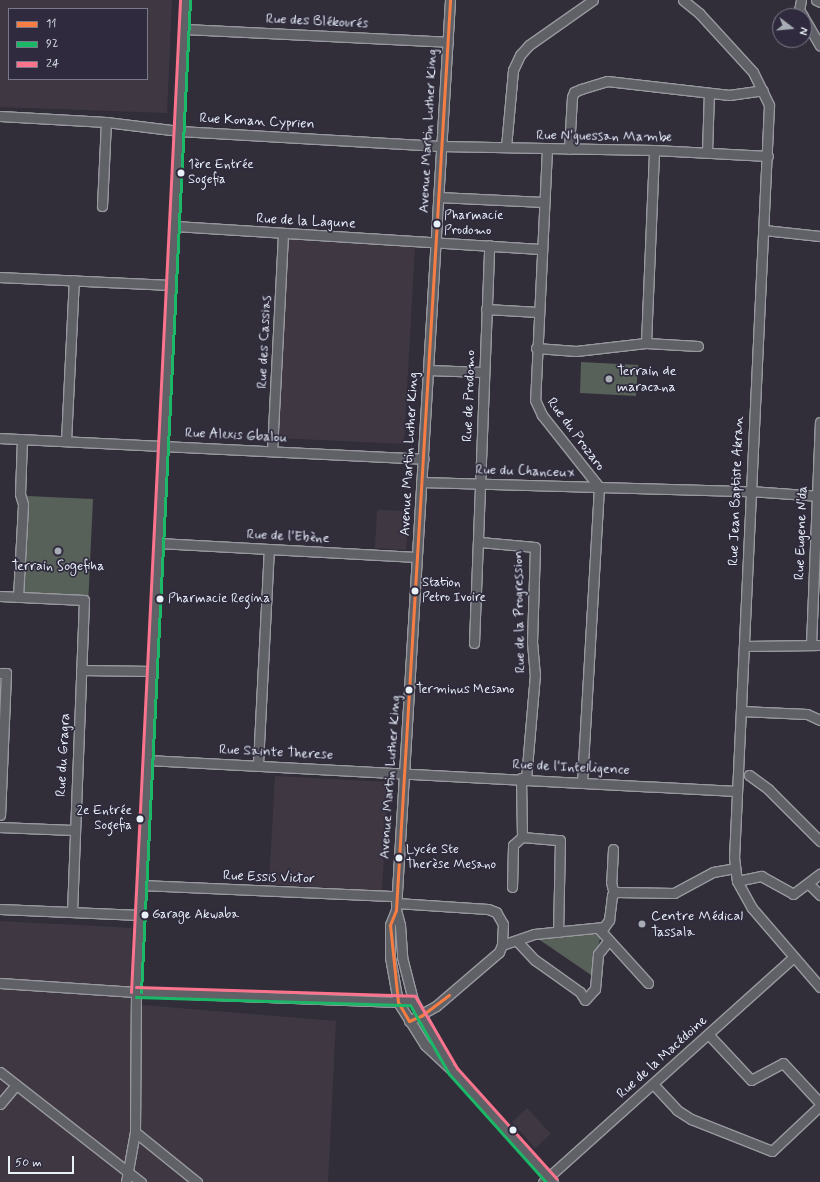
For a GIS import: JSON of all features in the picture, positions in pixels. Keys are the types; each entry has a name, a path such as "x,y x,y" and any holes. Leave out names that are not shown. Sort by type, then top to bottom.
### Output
{"street":[{"path":"126,1182 135,1132 136,992 185,0"},
{"name":"Avenue Martin Luther King","path":"450,0 440,146 436,243 396,903 390,925 390,939 398,1002 409,1021 425,1045 453,1071 548,1180"},
{"path":"506,147 512,70 520,55 529,45 593,0"},
{"name":"Rue Jean Baptiste Akran","path":"684,0 699,13 753,72 769,104 768,156 736,791 735,868 737,881 752,908 820,987"},
{"path":"816,0 820,2"},
{"name":"Rue des Blékourés","path":"184,29 448,42"},
{"path":"812,32 820,46"},
{"path":"569,148 572,97 574,92 607,81 729,95 763,90"},
{"path":"707,152 709,93"},
{"name":"Rue Konan Cyprien","path":"0,116 106,122 179,131 440,146"},
{"path":"102,206 106,122"},
{"name":"Rue N'guessan Mambe","path":"440,146 654,150 768,156"},
{"name":"Rue du Prozaro","path":"547,149 540,249 535,400 537,409 599,487 582,781"},
{"path":"646,343 654,150"},
{"path":"438,197 544,202"},
{"name":"Rue de la Lagune","path":"175,226 283,235 489,245 540,249"},
{"path":"764,230 820,236"},
{"name":"Rue des Cassias","path":"272,451 283,235"},
{"name":"Rue de Prodomo","path":"474,643 480,542 483,372 489,245"},
{"path":"0,277 172,285"},
{"path":"66,441 74,280"},
{"path":"486,309 538,312"},
{"path":"536,348 576,351 646,343 698,346"},
{"path":"428,370 483,372"},
{"name":"Rue Eugene N'da","path":"816,645 820,422"},
{"name":"Rue Alexis Gbalou","path":"0,438 423,459"},
{"path":"0,596 18,597 23,504 20,494 22,439"},
{"name":"Rue du Chanceux","path":"421,482 750,491 818,496"},
{"name":"Rue de la Progression","path":"480,542 535,547 532,642 535,674 523,778"},
{"name":"Rue de l'Ebène","path":"158,543 417,556"},
{"path":"258,764 269,549"},
{"name":"Rue du Gragra","path":"18,597 84,600 72,912"},
{"path":"744,646 816,645"},
{"path":"81,670 153,672"},
{"path":"0,673 6,673 0,814"},
{"path":"741,711 807,714 820,720"},
{"name":"Rue Sainte Therese","path":"147,760 258,764 404,774"},
{"name":"Rue de l'Intelligence","path":"404,774 582,781 736,791"},
{"path":"749,775 768,789 820,841"},
{"path":"512,887 513,845 522,836 523,778"},
{"path":"0,827 76,830"},
{"path":"522,836 560,840 558,932"},
{"path":"409,1021 421,1016 494,956 502,945 534,934 598,929 607,924 614,894 611,882 613,849"},
{"path":"614,894 621,891 674,894 713,872 735,868"},
{"path":"737,881 761,876 793,894 810,884 820,874"},
{"path":"810,884 820,895"},
{"name":"Rue Essis Victor","path":"141,886 488,909 496,912 503,924 502,945"},
{"name":"Avenue Martin Luther King","path":"396,903 400,925 402,957 413,1000 453,1071"},
{"path":"0,910 140,916"},
{"path":"598,929 648,983"},
{"path":"516,941 535,960 580,992 585,1000 595,989 598,954 608,941"},
{"name":"Rue de la Macédoine","path":"548,1180 794,957"},
{"path":"0,983 136,992 398,1002 413,1000"},
{"path":"708,1034 751,1080 783,1063 820,1103"},
{"path":"0,1072 129,1171 141,1182"},
{"path":"653,1084 677,1110 692,1119 772,1151 820,1106"},
{"path":"0,1104 16,1085"},
{"path":"135,1132 197,1182"}],"shaded area":[{"path":"0,0 172,0 167,113 0,107"},
{"path":"289,238 415,245 404,444 278,438"},
{"name":"Terrain de maracana","path":"581,362 638,365 636,396 580,393"},
{"name":"Terrain Sogefiha","path":"27,496 93,499 88,606 22,603"},
{"path":"377,510 409,511 406,550 375,548"},
{"path":"275,776 388,782 382,891 269,884"},
{"path":"0,921 132,928 130,1004 336,1021 328,1182 0,1182"},
{"path":"602,931 591,975 534,936"},
{"path":"527,1108 551,1134 535,1148 512,1122"}],"transit line":[{"name":"24","path":"131,992 180,0"},
{"name":"92","path":"141,992 190,0"},
{"name":"11","path":"409,1021 398,1002 390,925 396,910 450,0"},
{"name":"24","path":"136,987 415,996 457,1068 557,1179"},
{"name":"11","path":"409,1021 421,1016 449,995"},
{"name":"92","path":"136,997 410,1005 449,1074 546,1182"}],"place":[{"name":"1ère Entrée Sogefia","path":"181,173"},
{"name":"Pharmacie Prodomo","path":"437,224"},
{"name":"Terrain de maracana","path":"609,379"},
{"name":"Terrain Sogefiha","path":"58,551"},
{"name":"Station Petro Ivoire","path":"415,591"},
{"name":"Pharmacie Regina","path":"160,599"},
{"name":"Terminus Mesano","path":"409,690"},
{"name":"2e Entrée Sogefia","path":"140,819"},
{"name":"Lycée Ste Therèse Mesano","path":"399,858"},
{"name":"Garage Akwaba","path":"145,915"},
{"name":"Centre Médical Tassala","path":"642,924"}]}
